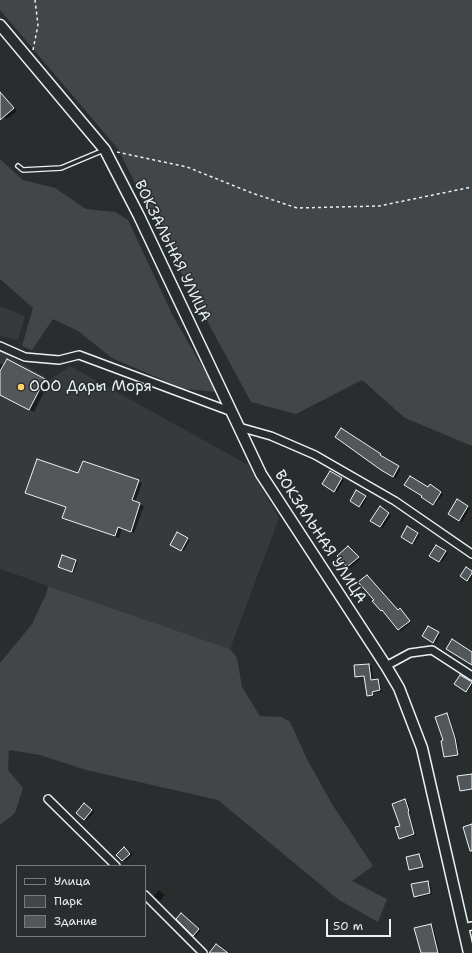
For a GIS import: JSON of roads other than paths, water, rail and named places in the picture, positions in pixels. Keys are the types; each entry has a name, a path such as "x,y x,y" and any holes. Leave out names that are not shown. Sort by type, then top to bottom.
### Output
{"street":[{"name":"ВОКЗАЛЬНАЯ УЛИЦА","path":"0,25 105,150 139,216 262,474 399,688 422,748 468,927 469,953"},
{"path":"0,346 24,357 59,360 79,355 232,412"},
{"path":"239,427 271,436 315,455 395,500 472,554"},
{"path":"386,666 410,653 432,650 472,676"},
{"path":"48,799 115,865"},
{"path":"146,897 202,953"}],"lane":[{"path":"18,166 23,170 61,168 105,150"}],"place":[{"name":"ООО Дары Моря","path":"21,387"}]}
